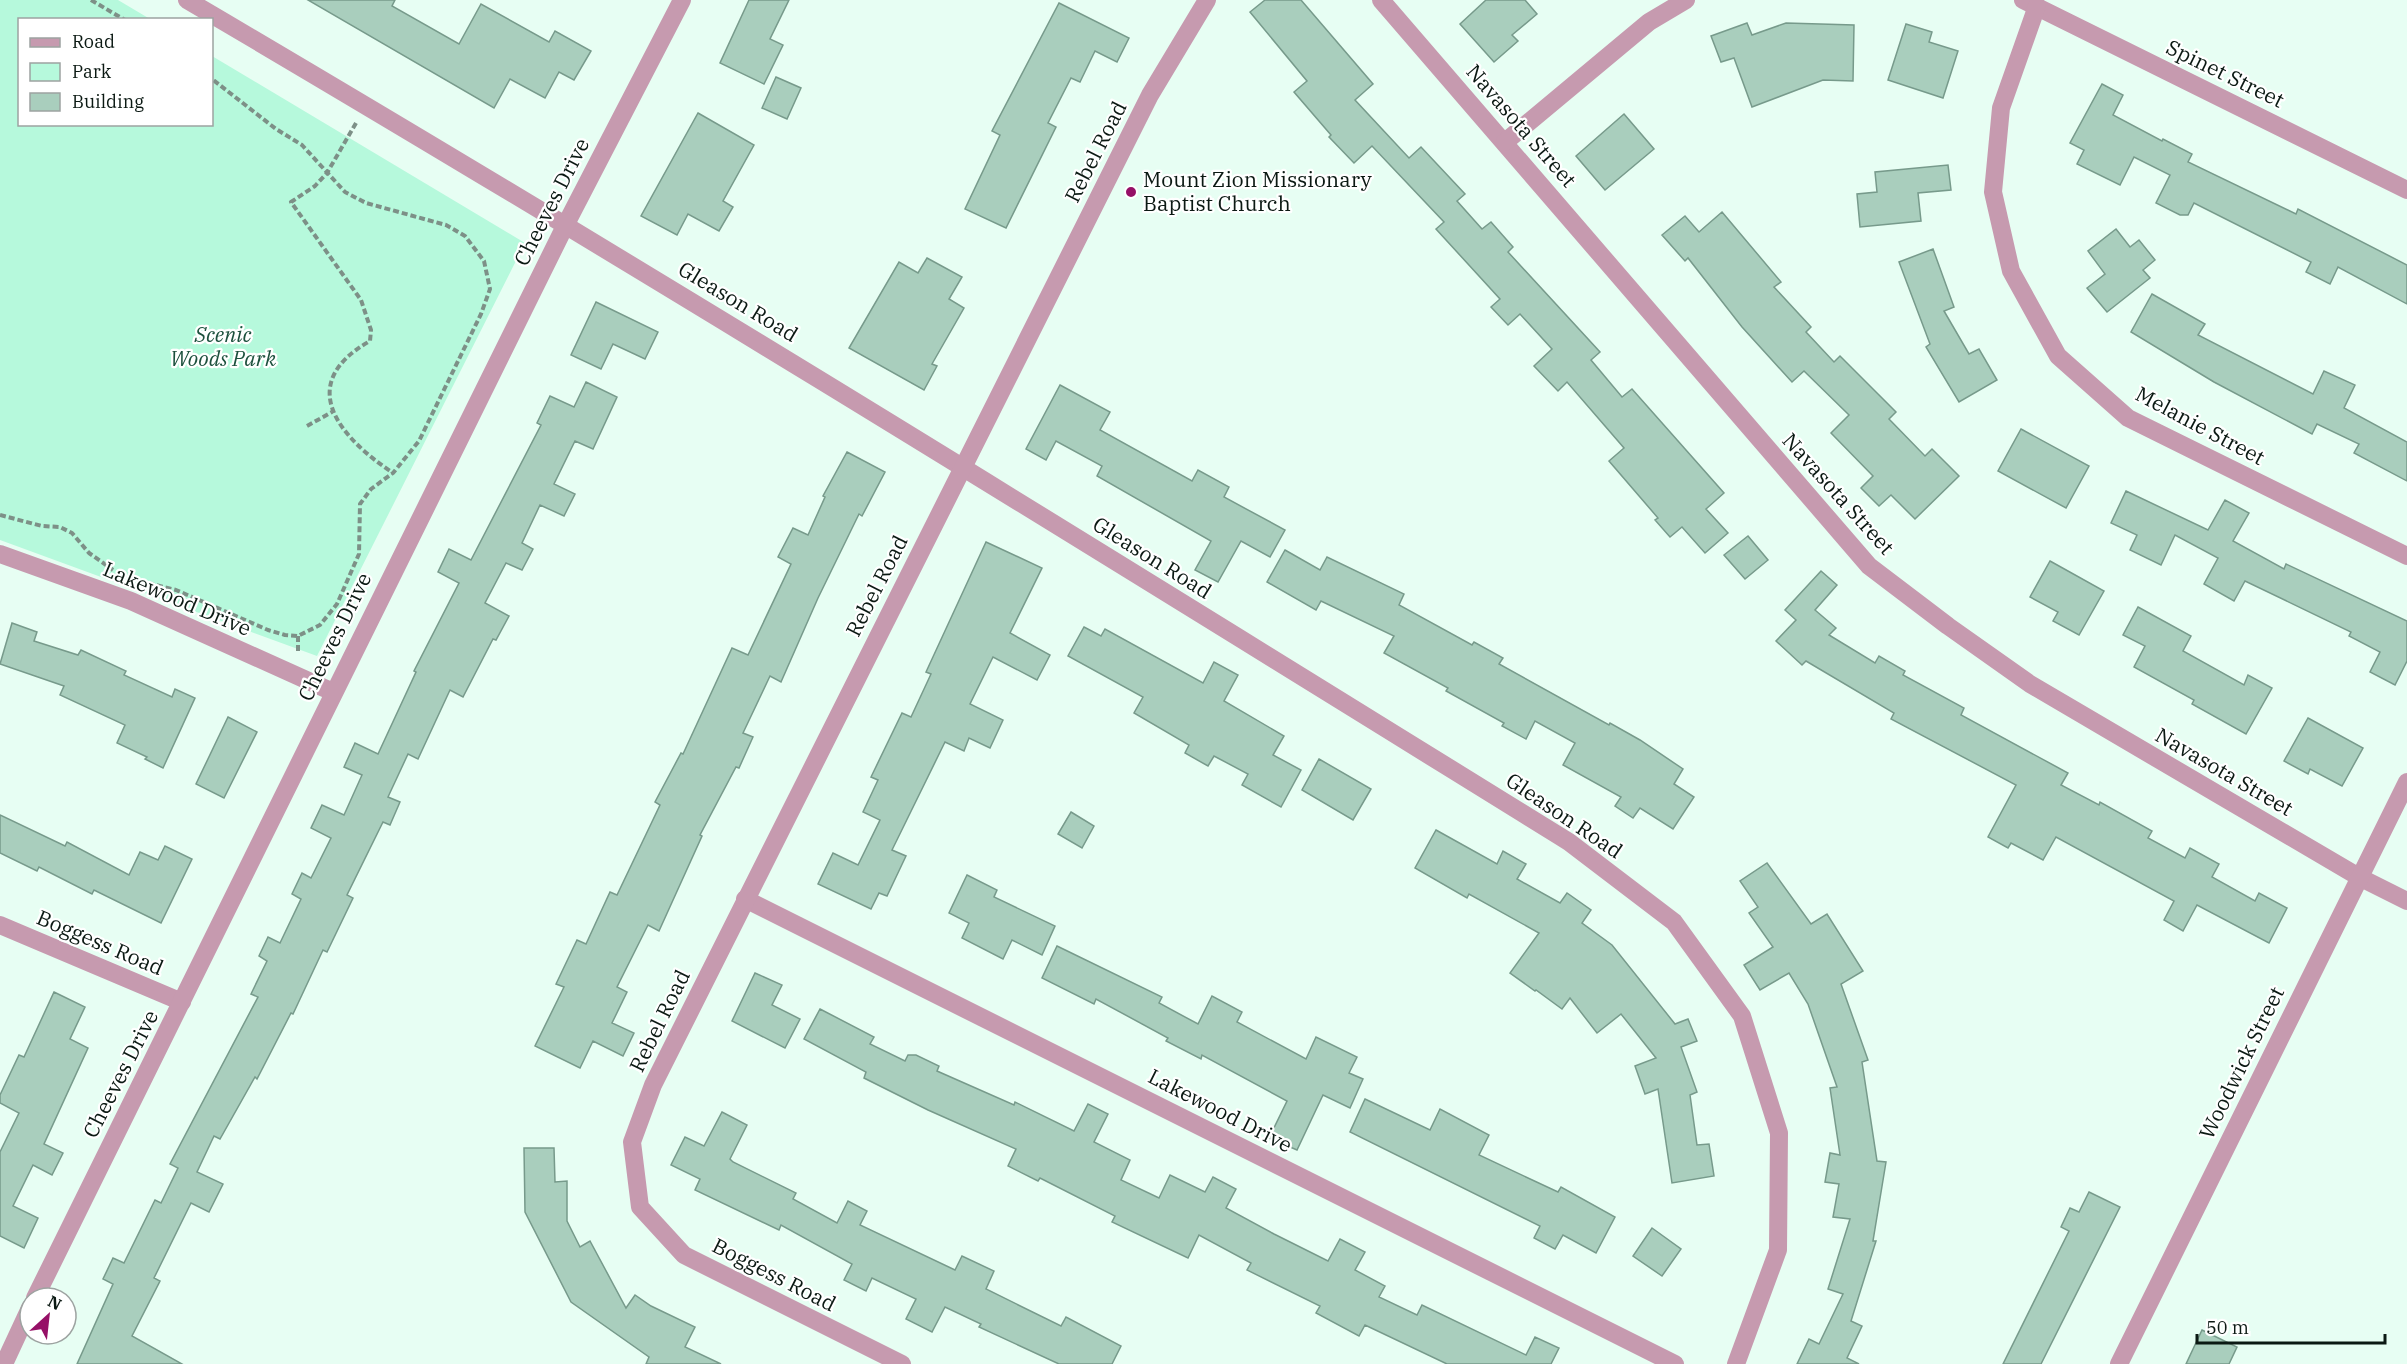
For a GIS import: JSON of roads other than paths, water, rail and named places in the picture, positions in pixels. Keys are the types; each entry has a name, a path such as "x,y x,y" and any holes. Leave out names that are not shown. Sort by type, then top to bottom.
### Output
{"street":[{"name":"Gleason Road","path":"187,0 566,224 1569,842 1674,922 1742,1016 1779,1133 1778,1250 1736,1364"},
{"name":"Cheeves Drive","path":"41,1286 333,692 566,224 681,0"},
{"name":"Rebel Road","path":"640,1207 632,1142 653,1085 1150,95 1207,0"},
{"name":"Navasota Street","path":"1381,0 1869,566 2030,684 2359,877 2407,901"},
{"path":"1505,142 1649,22 1686,0"},
{"name":"Spinet Street","path":"2030,3 2407,190"},
{"name":"Melanie Street","path":"2030,3 2001,108 1993,192 2011,271 2058,357 2128,418 2407,556"},
{"name":"Lakewood Drive","path":"0,554 131,602 333,692"},
{"name":"Woodwick Street","path":"2119,1364 2407,782"},
{"name":"Lakewood Drive","path":"745,899 1675,1364"},
{"name":"Boggess Road","path":"0,925 182,1002"},
{"name":"Boggess Road","path":"640,1207 684,1255 902,1364"},
{"path":"4,1364 18,1334"}],"place":[{"name":"Mount Zion Missionary Baptist Church","path":"1131,192"}],"park label":[{"name":"Scenic Woods Park","path":"223,347"}]}
